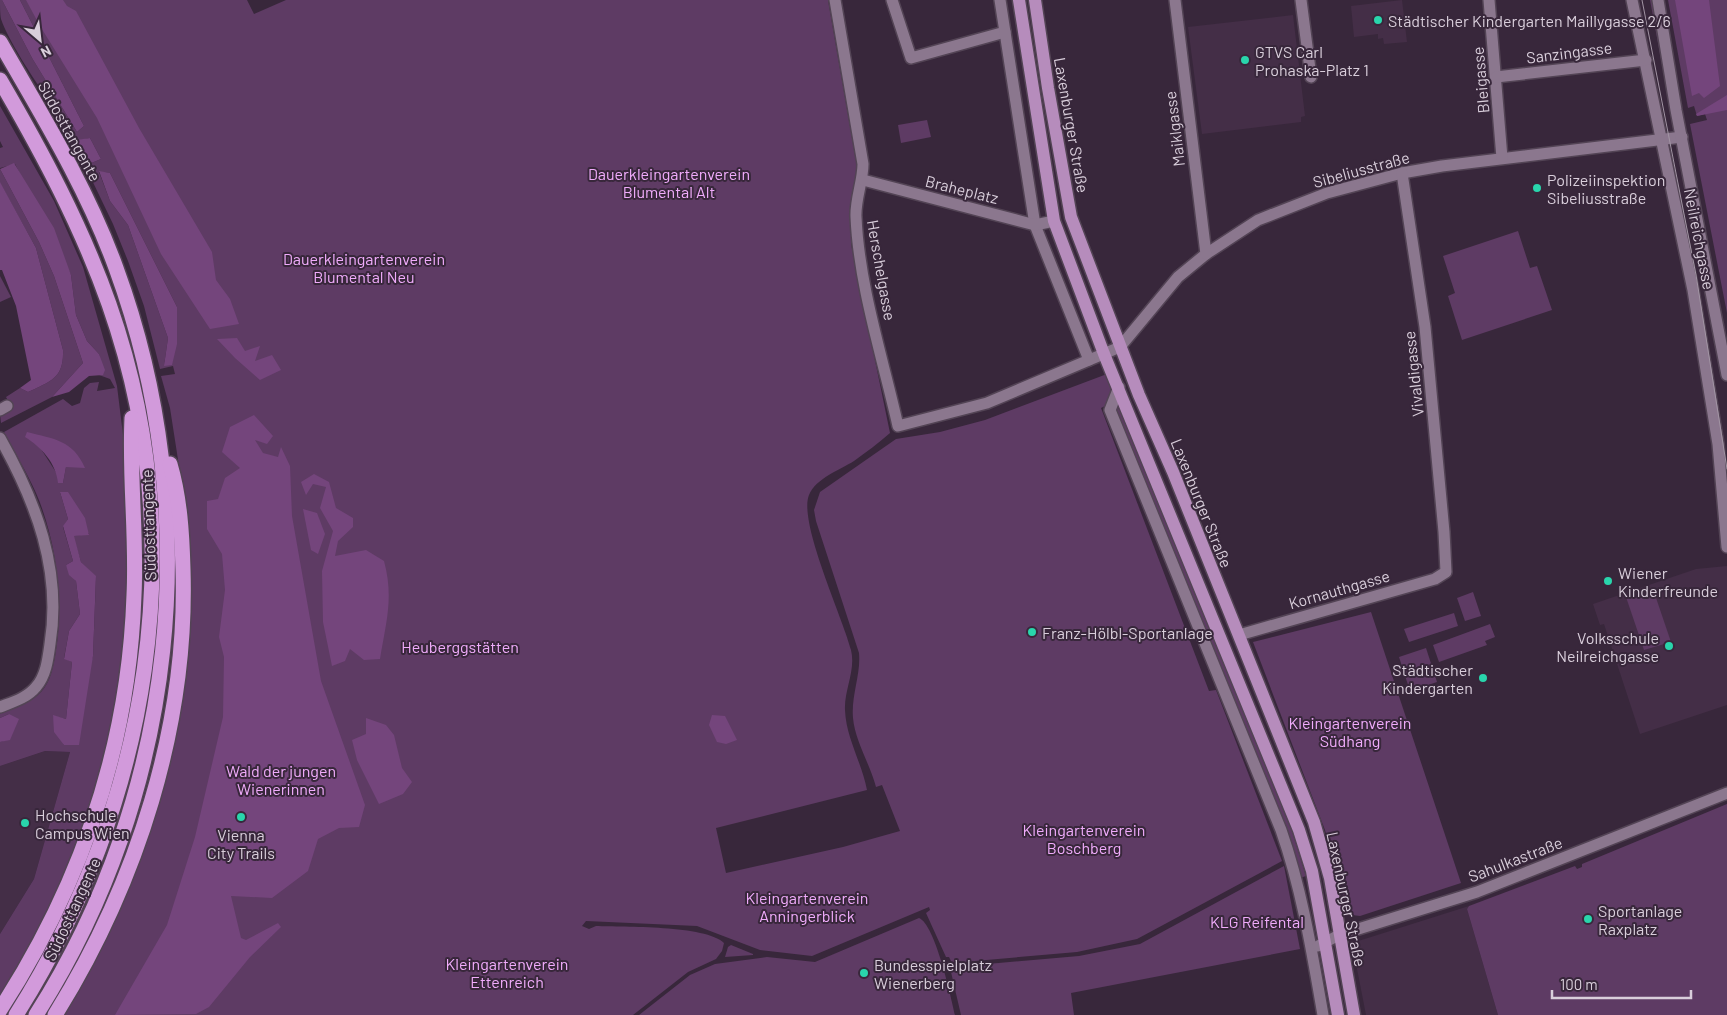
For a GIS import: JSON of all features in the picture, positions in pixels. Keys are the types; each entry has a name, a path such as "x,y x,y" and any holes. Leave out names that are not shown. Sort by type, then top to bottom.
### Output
{"highway":[{"name":"Südosttangente","path":"0,42 68,162 104,238 137,334 156,414 165,488 168,574 163,658 151,733 126,826 100,894 68,960 36,1015"},
{"name":"Südosttangente","path":"0,80 52,172 86,244 112,314 134,391 145,461 151,526 150,624 141,696 123,779 98,853 68,923 16,1015"},
{"path":"0,1010 46,934 82,854 102,794 119,726 127,671 134,595 131,441 134,391"},
{"path":"55,1015 92,950 129,867 158,775 178,682 183,601 182,544 176,486 156,414"}],"main road":[{"name":"Laxenburger Straße","path":"1019,0 1054,221 1104,354 1299,830 1312,871 1338,1015"},
{"name":"Laxenburger Straße","path":"1035,0 1048,88 1071,217 1120,347 1314,822 1330,878 1354,1015"}],"street":[{"name":"Herschelgasse","path":"835,0 863,164 863,180 856,215 863,276 898,426"},
{"path":"892,0 911,58 1005,32"},
{"path":"1000,0 1035,225 1089,360"},
{"name":"Maiklgasse","path":"1175,0 1206,254"},
{"path":"1301,0 1311,77"},
{"path":"1489,0 1495,0"},
{"name":"Bleigasse","path":"1489,0 1502,158"},
{"name":"Neilreichgasse","path":"1632,0 1694,290 1718,444 1727,547"},
{"name":"Neilreichgasse","path":"1658,0 1727,375"},
{"name":"Sanzingasse","path":"1496,77 1646,60"},
{"name":"Sibeliusstraße","path":"898,426 987,403 1120,347 1178,277 1206,254 1258,220 1327,193 1402,173 1502,158 1682,137"},
{"name":"Vivaldigasse","path":"1402,173 1425,327 1446,572"},
{"name":"Braheplatz","path":"863,180 1035,225 1054,221"},
{"path":"1119,388 1110,410 1282,830 1300,889 1323,1015"},
{"path":"0,438 32,500 43,532 54,597 52,635 42,678 29,694 0,707"},
{"name":"Kornauthgasse","path":"1239,635 1435,579 1446,572"},
{"name":"Sahulkastraße","path":"1312,949 1339,935 1478,892 1727,793"}],"shaded area":[{"name":"Städtischer Kindergarten Maillygasse 2/6","path":"1402,0 1407,42 1384,44 1383,38 1378,39 1378,34 1354,37 1351,6"},
{"name":"GTVS Carl Prohaska-Platz 1","path":"1293,15 1305,116 1301,117 1301,122 1202,134 1188,27"},
{"name":"Volksschule Neilreichgasse","path":"1727,566 1727,705 1640,734 1604,624 1600,625 1593,604 1696,569"},
{"name":"Hochschule Campus Wien","path":"45,751 70,752 34,879 0,934 0,766"},
{"path":"1469,906 1467,909 1498,1015 1366,1015 1352,943"}],"green space":[{"path":"0,0 2,0 32,58 77,132 84,126 20,0 247,0 254,14 286,0 828,0 857,167 851,211 851,244 890,433 854,461 817,484 809,495 807,508 815,547 851,650 852,665 845,702 846,720 867,790 716,828 726,873 843,847 900,831 882,785 876,787 854,727 853,710 859,669 859,653 816,521 814,510 820,492 896,439 940,432 985,420 1107,374 1112,387 1107,405 1101,408 1209,691 1216,690 1282,861 1137,939 1077,952 952,963 949,957 946,957 926,913 930,910 929,907 812,956 760,950 697,926 586,921 582,926 589,929 596,926 683,930 714,937 724,943 722,951 716,959 688,972 633,1015 62,1015 173,744 181,479 170,408 161,376 175,374 173,366 160,369 144,306 113,224 68,127 21,59 9,37 1,19","holes":["90,138 101,159 89,164 76,141","99,172 110,173 177,307 164,366 168,338 128,225 110,201"]},
{"path":"2,0 20,0 84,126 77,132 32,58"},
{"path":"26,0 63,0 67,6 76,11 139,128 212,252 216,280 230,299 239,324 210,329 161,254 97,118"},
{"path":"1650,0 1652,0 1663,70"},
{"path":"1668,0 1727,0 1727,313 1690,124 1707,120 1705,114 1697,116 1694,106 1688,108"},
{"path":"1675,0 1709,0 1720,86 1704,98 1699,93 1692,96"},
{"path":"1727,95 1727,110 1697,116 1696,114"},
{"path":"0,106 54,201 83,267 117,386 125,451 130,613 122,677 97,791 52,908 0,999 0,934 34,879 70,752 45,751 0,766 0,742 10,739 9,714 0,718 0,713 22,705 37,696 47,683 52,672 55,655 59,611 56,570 49,530 32,485 4,432 63,399 72,406 80,403 84,388 90,383 99,382 97,391 115,388 110,379 99,375 103,374 99,354 87,341 76,315 71,275 15,164 0,168 0,148 3,147 0,141","holes":["39,446 66,467 63,483","60,492 89,534 73,536 81,562 96,577 93,656 64,745 53,716 66,719 72,662 64,658 69,631 80,614 76,581 66,565 73,561 63,527 68,519"]},
{"path":"927,120 931,137 901,143 898,125"},
{"path":"90,138 101,159 89,164 76,140"},
{"path":"14,163 54,228 71,275 76,315 87,341 99,354 105,370 103,375 89,376 69,392 52,397 83,363 54,276 39,242 0,169"},
{"path":"0,169 39,242 54,276 83,363 52,397 1,423 0,414 12,408 6,397 20,388 28,392 54,377 61,367 63,350 36,248 0,183"},
{"path":"99,171 110,173 177,307 177,344 172,365 164,366 168,338 128,225 110,201"},
{"path":"0,182 36,248 63,350 63,359 58,373 49,381 28,392 20,388 31,380 16,306 2,270 0,270"},
{"path":"1518,231 1530,268 1537,266 1552,310 1462,340 1448,296 1455,293 1443,256"},
{"path":"0,276 11,297 0,302"},
{"path":"237,338 245,351 260,346 255,361 272,355 281,370 260,380 217,339"},
{"path":"1117,408 1121,409 1292,831 1306,876 1300,878 1116,411"},
{"name":"Wald der jungen Wienerinnen","path":"254,415 273,436 267,444 255,440 263,453 278,457 281,447 290,466 292,516 321,681 365,805 359,827 339,828 318,839 308,871 272,898 231,896 241,938 246,940 278,923 281,927 250,957 209,1007 196,1014 115,1015 167,925 195,837 223,717 224,657 219,637 225,590 222,554 207,529 207,501 218,499 225,478 240,468 222,452 230,427"},
{"path":"27,432 62,442 75,452 85,468 66,467 63,483 58,483 51,463 37,446 25,437"},
{"path":"314,474 329,482 336,508 353,518 353,527 338,541 335,556 366,550 384,561 389,599 380,659 364,660 350,649 345,661 332,666 323,622 322,571 333,531 320,508 326,487 313,484 306,495 301,482"},
{"path":"60,492 68,492 85,518 89,535 74,536 81,562 96,576 93,656 79,745 64,745 54,732 53,715 66,719 72,662 64,659 69,631 80,614 76,581 69,575 66,565 73,561 63,526 68,519"},
{"path":"303,509 317,513 325,534 318,554 311,550"},
{"path":"1653,589 1671,642 1644,650 1626,597"},
{"path":"1473,592 1481,616 1465,621 1457,598"},
{"name":"Kleingartenverein Südhang","path":"1371,612 1461,883 1360,916 1352,915 1347,910 1325,830 1253,642"},
{"path":"1454,613 1458,626 1409,642 1404,629"},
{"path":"1490,624 1495,637 1485,641 1487,645 1439,662 1433,645"},
{"path":"1426,648 1437,682 1410,691 1399,657"},
{"path":"9,714 19,719 10,740 0,742 0,718"},
{"path":"712,715 725,716 737,740 726,744 717,742 709,725"},
{"path":"366,718 386,725 394,735 402,768 412,782 403,794 379,804 357,760 352,740 366,734"},
{"name":"Sportanlage Raxplatz","path":"1727,804 1727,1015 1498,1015 1467,909 1469,906 1575,866 1577,869 1582,867 1582,864"},
{"name":"KLG Reifental","path":"1284,866 1300,949 1071,993 1074,1015 961,1015 951,972 954,967 1079,956 1140,944"},
{"name":"Bundesspielplatz Wienerberg","path":"919,918 925,923 931,933 946,978 955,1015 639,1015 690,975 715,964 767,957 815,962"},
{"path":"731,945 753,955 725,957 728,947"}],"tram line":[{"path":"1642,0 1696,275 1727,469"}],"place":[{"name":"Städtischer Kindergarten Maillygasse 2/6","path":"1378,20"},
{"name":"GTVS Carl Prohaska-Platz 1","path":"1245,60"},
{"name":"Polizeiinspektion Sibeliusstraße","path":"1537,188"},
{"name":"Wiener Kinderfreunde","path":"1608,581"},
{"name":"Franz-Hölbl-Sportanlage","path":"1032,632"},
{"name":"Volksschule Neilreichgasse","path":"1669,646"},
{"name":"Städtischer Kindergarten","path":"1483,678"},
{"name":"Vienna City Trails","path":"241,817"},
{"name":"Hochschule Campus Wien","path":"25,823"},
{"name":"Sportanlage Raxplatz","path":"1588,919"},
{"name":"Bundesspielplatz Wienerberg","path":"864,973"}],"park label":[{"name":"Dauerkleingartenverein Blumental Alt","path":"669,182"},
{"name":"Dauerkleingartenverein Blumental Neu","path":"364,267"},
{"name":"Heuberggstätten","path":"460,646"},
{"name":"Kleingartenverein Boschberg","path":"1084,838"},
{"name":"Kleingartenverein Anningerblick","path":"807,906"},
{"name":"Kleingartenverein Ettenreich","path":"507,972"}]}
